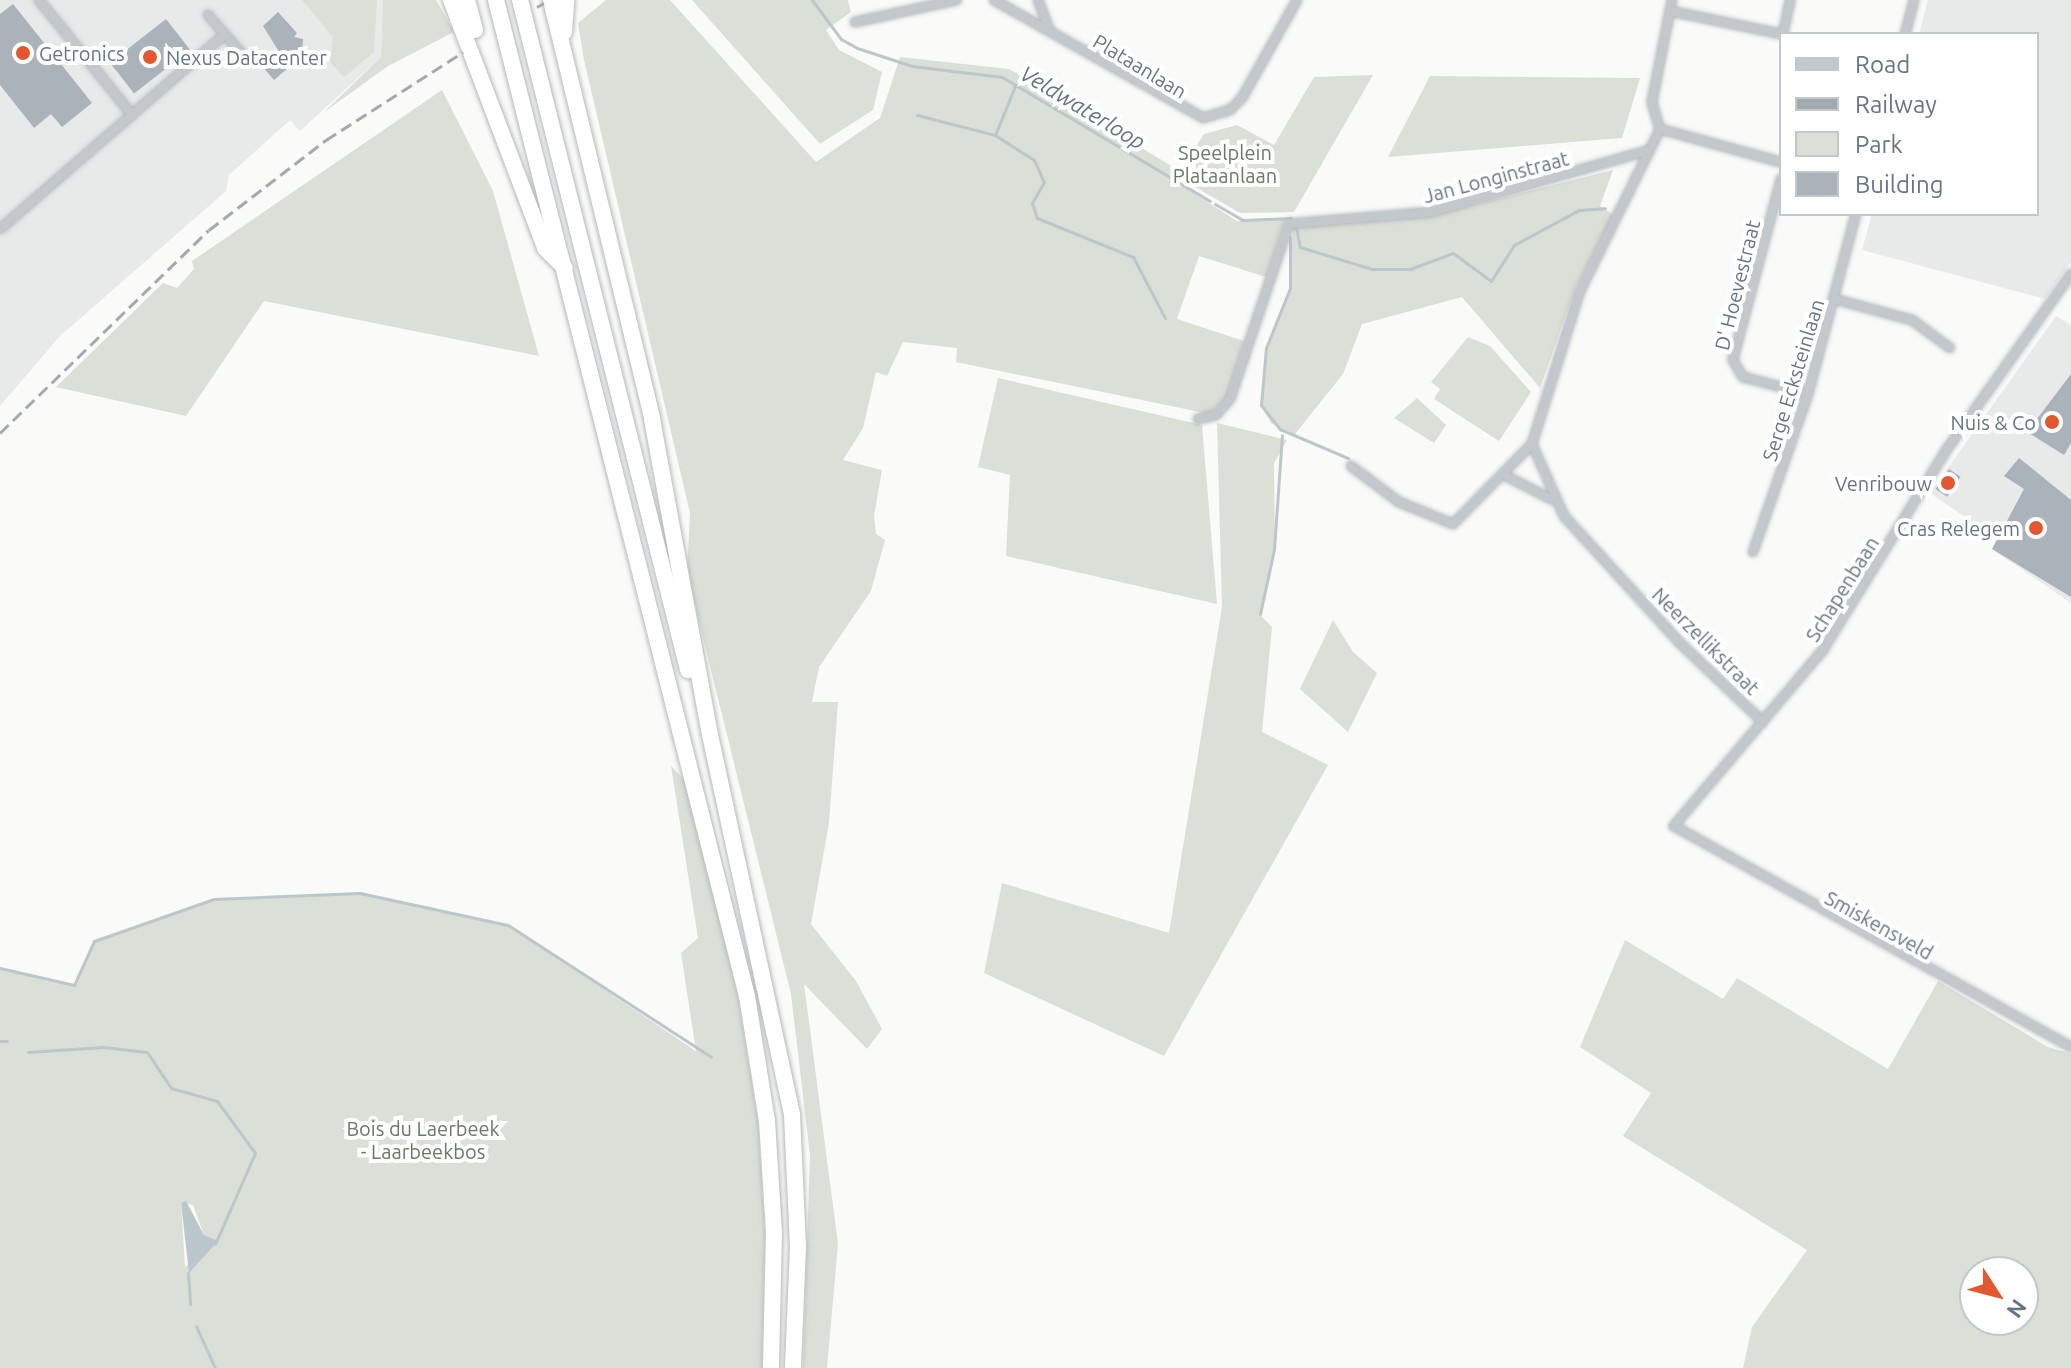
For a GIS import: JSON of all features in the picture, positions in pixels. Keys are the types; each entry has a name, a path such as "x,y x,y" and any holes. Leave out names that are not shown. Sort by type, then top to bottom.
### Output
{"highway":[{"path":"451,0 481,67 545,248 565,269"},
{"path":"467,0 481,67"},
{"path":"496,0 747,996 767,1121 774,1233 771,1368"},
{"path":"520,0 689,675 710,735"},
{"path":"551,0 652,419 710,735 792,1115 798,1247 793,1368"},
{"path":"562,41 566,0"}],"street":[{"path":"39,0 132,115"},
{"path":"855,22 957,0"},
{"name":"Plataanlaan","path":"994,0 1050,29 1186,113 1212,117 1242,98 1297,0"},
{"path":"1038,0 1050,29"},
{"path":"1351,466 1399,502 1453,524 1506,476 1532,444 1580,291 1660,129 1652,102 1672,0"},
{"path":"1782,32 1790,0"},
{"path":"1906,32 1914,0"},
{"path":"1670,11 1779,33"},
{"path":"208,15 241,53"},
{"path":"0,229 225,34"},
{"path":"1660,129 1779,161"},
{"name":"Jan Longinstraat","path":"1198,419 1216,415 1230,399 1289,224 1431,212 1647,151"},
{"name":"D' Hoevestraat","path":"1779,187 1733,360 1743,377 1808,394"},
{"name":"Serge Ecksteinlaan","path":"1753,552 1808,394 1855,216"},
{"name":"Schapenbaan","path":"1674,826 1823,650 1947,449 2071,274"},
{"path":"1834,299 1912,320 1950,348"},
{"path":"1532,444 1552,500"},
{"path":"1506,476 1552,500"},
{"name":"Neerzellikstraat","path":"1552,500 1763,722"},
{"name":"Smiskensveld","path":"1674,826 2071,1047"}],"shaded area":[{"path":"0,0 383,0 381,57 300,131 290,120 229,175 226,191 60,336 0,406"},
{"path":"1928,0 2071,0 2071,262 2045,299 1862,250 1871,216 2039,216 2039,32 1920,32"},
{"path":"2056,316 2071,325 2071,603 1992,549 1997,539 1930,493"},
{"path":"186,1201 204,1235 218,1241 189,1273 181,1203"}],"green space":[{"path":"302,0 377,0 374,52 344,77 330,62 333,37"},
{"path":"383,0 436,0 454,32 388,66 323,113 381,57"},
{"name":"Speelplein Plataanlaan","path":"606,0 670,0 816,162 880,118 900,57 1009,69 1180,171 1204,134 1237,125 1274,145 1314,77 1373,75 1294,212 1240,213 1178,177 1172,179 1237,221 1285,219 1266,277 1199,256 1177,319 1244,341 1227,396 1210,414 956,362 957,348 903,342 887,376 876,372 863,428 843,460 882,470 874,516 876,534 885,540 871,591 819,667 812,702 838,702 829,823 811,924 856,981 882,1029 867,1049 804,984 838,1244 827,1368 803,1368 810,1155 791,994 687,573 690,513 578,23"},
{"path":"692,0 848,0 851,12 826,30 839,50 882,72 873,110 820,144"},
{"path":"1430,76 1640,78 1622,138 1388,157"},
{"path":"442,90 493,191 539,356 264,301 186,416 56,387 163,283 177,288 194,269 192,261"},
{"path":"1613,170 1600,206 1614,215 1576,286 1540,388 1462,297 1362,324 1343,374 1295,434 1271,423 1261,405 1266,348 1290,288 1293,224 1429,216"},
{"path":"1468,337 1490,346 1531,392 1499,441 1434,399 1440,389 1431,382"},
{"path":"998,378 1202,425 1217,604 1006,556 1010,475 978,467"},
{"path":"1417,398 1446,425 1434,443 1394,418"},
{"path":"1217,423 1287,440 1274,463 1275,553 1261,616 1272,627 1262,732 1328,765 1164,1056 984,973 1002,883 1169,933 1222,607"},
{"path":"1333,620 1353,652 1377,673 1348,732 1300,689"},
{"name":"Bois du Laerbeek - Laarbeekbos","path":"671,766 688,784 738,998 758,1122 765,1233 762,1368 0,1368 0,968 74,985 94,941 214,899 360,893 508,925 696,1051 681,953 698,938","holes":["181,1203 193,1205 204,1235 216,1241 185,1267"]},
{"path":"1625,940 1723,999 1737,978 1888,1069 1938,981 2048,1047 2071,1054 2071,1368 1743,1368 1752,1327 1807,1250 1623,1136 1651,1093 1580,1047"}],"building":[{"name":"Getronics","path":"13,4 92,103 62,127 51,114 34,128 0,85 0,14"},
{"path":"278,12 297,33 294,37 303,39 302,56 274,80 261,65 278,50 263,26"},
{"name":"Nexus Datacenter","path":"166,19 190,50 134,93 110,63"},
{"name":"Nuis & Co","path":"2071,374 2071,443 2064,455 2027,432"},
{"name":"Cras Relegem","path":"2019,458 2071,500 2071,597 1992,549 2024,489 2004,476"},
{"name":"Venribouw","path":"1949,469 1961,477 1947,497 1936,489"}],"waterway":[{"name":"Veldwaterloop","path":"812,0 841,39 857,48 912,66 1002,77 1210,201"},
{"path":"1015,86 995,135 1034,160 1044,182 1032,203 1037,218 1133,257 1165,318"},
{"path":"917,115 995,135"},
{"name":"Veldwaterloop","path":"1215,204 1243,220 1291,218"},
{"name":"Veldwaterloop","path":"1296,227 1300,247 1372,269 1410,269 1453,253 1491,281 1514,245 1579,210 1605,208"},
{"path":"1290,237 1290,288 1266,348 1261,405 1280,429 1348,458"},
{"path":"1260,614 1274,549 1282,435"},
{"path":"0,968 74,985 94,941 214,899 360,893 508,925 711,1057"},
{"path":"0,1041 7,1041"},
{"path":"28,1052 103,1047 147,1052 171,1088 217,1101 255,1153 215,1244"},
{"path":"188,1273 190,1304"},
{"path":"196,1326 215,1368"}],"railway":[{"path":"537,7 544,3"},
{"path":"0,433 209,230 326,140 463,52"}],"place":[{"name":"Getronics","path":"23,53"},
{"name":"Nexus Datacenter","path":"150,57"},
{"name":"Nuis & Co","path":"2052,422"},
{"name":"Venribouw","path":"1948,483"},
{"name":"Cras Relegem","path":"2036,528"}]}
